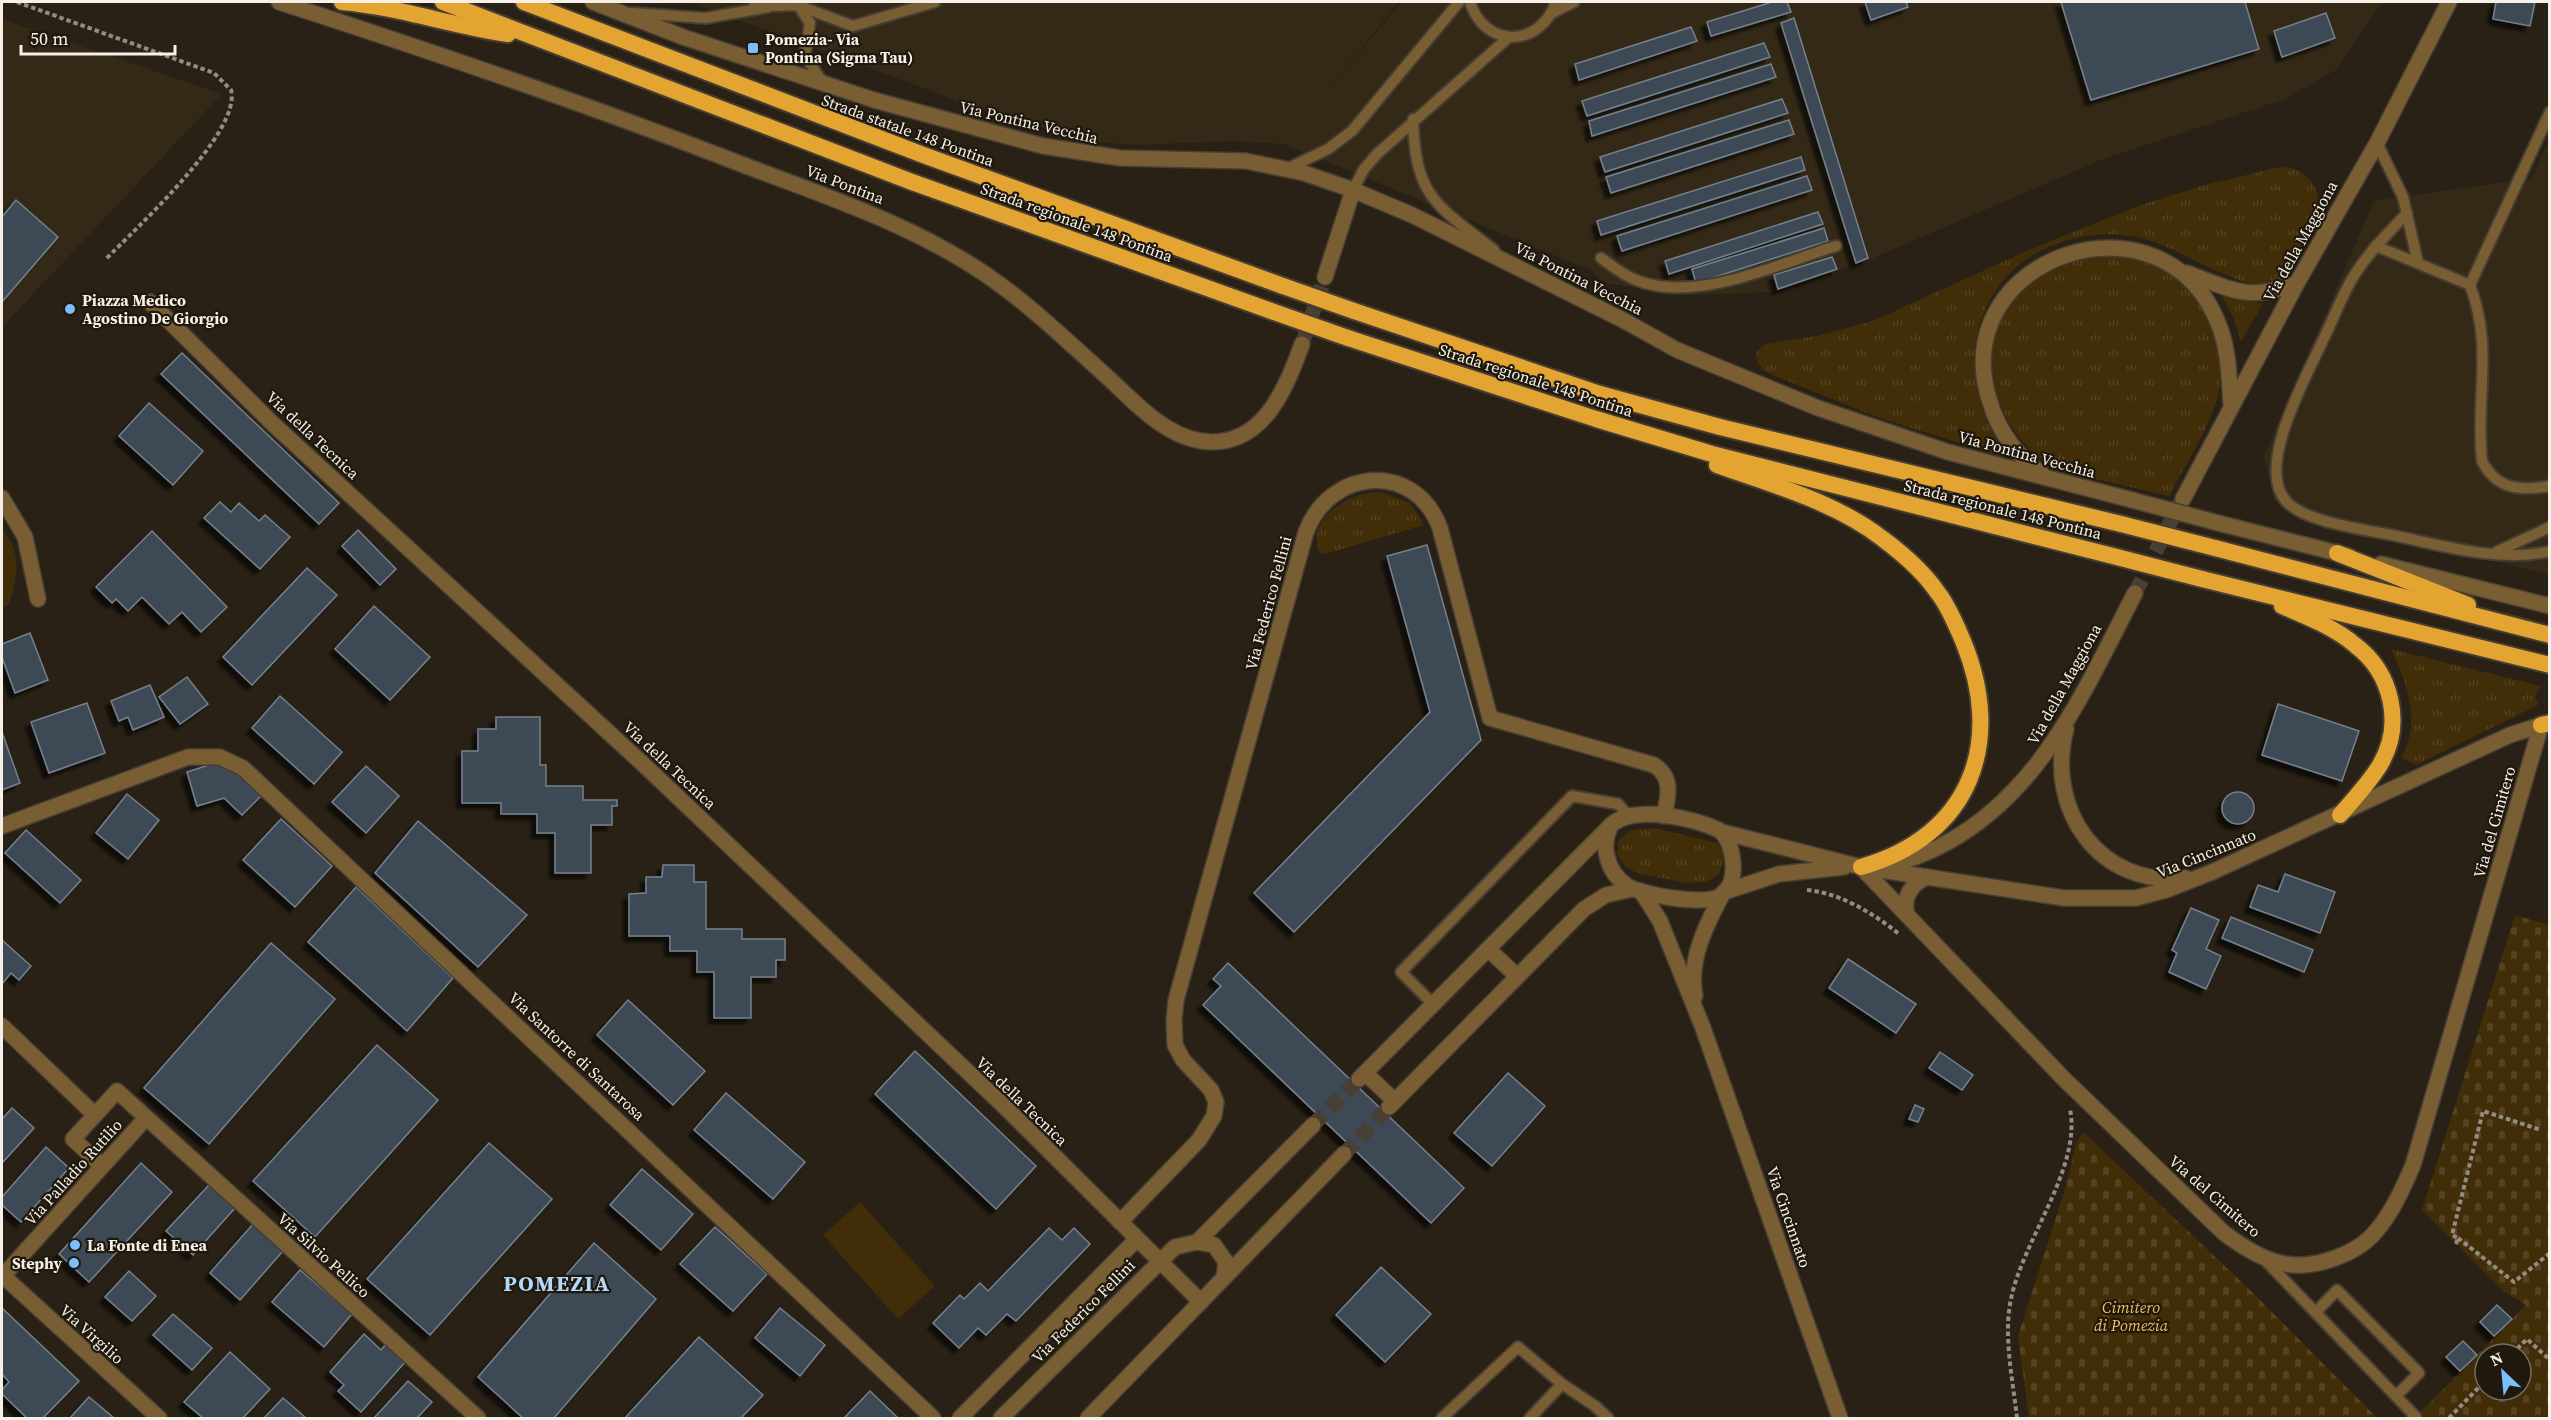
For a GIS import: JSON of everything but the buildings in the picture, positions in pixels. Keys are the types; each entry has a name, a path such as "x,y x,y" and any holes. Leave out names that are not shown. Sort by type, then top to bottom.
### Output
{"highway":[{"path":"342,2 399,9 467,28 539,39"},
{"path":"443,2 539,39"},
{"name":"Strada statale 148 Pontina","path":"524,2 926,156 1283,286"},
{"name":"Strada regionale 148 Pontina","path":"539,39 912,182 1348,338 1596,419 1723,456 2202,579 2550,665"},
{"name":"Strada regionale 148 Pontina","path":"1283,286 1600,394 1739,432 2121,524 2541,633"},
{"path":"1596,419 1805,498 1849,517 1883,538 1940,594 1966,650 1979,692 1982,722 1975,763 1962,795 1942,820 1897,854 1861,867"},
{"path":"2337,553 2541,633"},
{"path":"2240,588 2325,625 2348,639 2369,658 2386,688 2394,714 2385,756 2366,785 2340,815"}],"street":[{"name":"Via Pontina","path":"279,2 489,70 715,153 898,225 994,280 1159,422 1191,439 1209,442 1228,440 1256,427 1279,400 1302,344"},
{"name":"Via Pontina Vecchia","path":"593,2 683,37 823,84 937,118 1069,152 1144,159 1228,160 1287,169 1353,190 1412,215 1623,320 1677,350 1818,408 1948,452 2222,524 2550,606"},
{"name":"Via della Maggiona","path":"2183,499 2297,283 2377,143 2449,2"},
{"path":"1325,277 1353,190"},
{"path":"2050,479 2022,459 2013,448 1998,425 1986,391 1982,359 1985,341 2001,305 2024,277 2040,266 2072,252 2128,248 2146,253 2184,272 2248,295 2269,293 2297,283"},
{"path":"2184,272 2205,298 2220,328 2228,361 2231,405"},
{"name":"Via della Tecnica","path":"150,302 273,424 666,785 1006,1108 1201,1302"},
{"name":"Via Federico Fellini","path":"1120,1222 1199,1140 1214,1116 1216,1102 1211,1090 1183,1060 1175,1045 1176,1000 1306,532 1320,506 1330,496 1353,484 1377,480 1393,483 1424,502 1440,528 1490,718 1654,765 1661,771 1668,784 1664,816"},
{"path":"2,498 24,537 38,599"},
{"name":"Via della Maggiona","path":"1861,867 1894,864 1917,857 1977,824 2029,775 2069,719 2135,592"},
{"path":"2069,719 2062,753 2061,780 2070,813 2090,842 2118,864 2144,875 2170,879 2212,872"},
{"name":"Via Cincinnato","path":"1722,832 1861,867 2056,897 2106,900 2144,896 2212,872 2510,735 2545,724"},
{"name":"Via del Cimitero","path":"1861,867 2064,1079 2224,1233 2265,1260 2286,1266 2303,1267 2351,1252 2378,1229 2400,1193 2413,1165 2545,724"},
{"name":"Via Santorre di Santarosa","path":"2,826 179,760 205,756 220,758 250,773 933,1419"},
{"path":"1612,824 1604,840 1606,853 1621,881 1637,890 1693,900 1709,900 1723,894 1731,880 1733,866 1730,847 1722,832 1664,816 1646,813 1628,815 1612,824 1362,1076 1392,1104 1590,904 1606,895 1637,890"},
{"name":"Via Cincinnato","path":"1703,1028 1694,992 1695,967 1704,932 1723,894 1784,873 1861,867"},
{"path":"1907,915 1905,906 1908,893 1927,877"},
{"name":"Via Cincinnato","path":"1637,890 1660,921 1703,1028 1840,1419"},
{"path":"1488,949 1517,976"},
{"path":"2,1026 95,1115 73,1139 102,1166"},
{"name":"Via Silvio Pellico","path":"95,1115 117,1091 478,1419"},
{"name":"Via Palladio Rutilio","path":"2,1276 146,1118"},
{"name":"Via Federico Fellini","path":"1001,1419 1159,1261 1180,1244 1197,1242 1313,1125"},
{"path":"1088,1419 1344,1154"},
{"name":"Via Federico Fellini","path":"960,1419 1137,1239"},
{"path":"1197,1242 1210,1243 1220,1251 1226,1265 1224,1277"},
{"name":"Via Virgilio","path":"2,1276 159,1419"}],"lane":[{"path":"754,2 775,6"},
{"path":"620,12 706,18 799,3 853,26 935,2"},
{"path":"1287,169 1328,149 1352,131 1459,2"},
{"path":"1470,2 1479,21 1488,29 1509,37"},
{"path":"1353,190 1371,160 1413,119 1509,37 1531,33 1542,26 1552,13 1556,2"},
{"path":"1552,13 1574,2"},
{"path":"799,3 810,22 805,55 823,84"},
{"path":"2550,112 2470,285 2479,313 2484,343 2482,461 2488,473 2502,484 2531,489 2550,486"},
{"path":"1413,119 1417,168 1429,193 1440,206 1510,263"},
{"path":"2377,143 2403,197 2418,263"},
{"path":"2407,213 2376,246 2352,278 2295,400 2278,454 2276,479 2279,489 2295,510 2331,522 2490,554 2548,553"},
{"path":"1601,258 1644,283 1695,287 1718,283 1836,246"},
{"path":"2376,246 2470,285"},
{"path":"2490,554 2550,527"},
{"path":"1432,1003 1401,972 1572,796 1618,804 1628,815"},
{"path":"2265,1260 2416,1417"},
{"path":"2316,1312 2337,1290 2419,1373 2396,1396"},
{"path":"1442,1419 1518,1347 1562,1384 1595,1406 1608,1419"},
{"path":"1530,1419 1562,1384"}],"path":[{"path":"17,2 214,73 231,90 232,108 219,134 174,187 105,260"},
{"path":"1800,890 1816,891 1843,900 1872,915 1902,937"},
{"path":"2017,1419 2008,1331 2010,1305 2027,1251 2062,1174 2069,1151 2071,1114 2064,1079"},
{"path":"2541,1130 2483,1111 2452,1235 2514,1282 2550,1253"},
{"path":"2456,1244 2458,1238"},
{"path":"2533,1344 2550,1360"},
{"path":"2449,1419 2473,1394"}],"shaded area":[{"path":"690,2 1399,2 1313,108 1401,2 2382,2 2336,70 2285,99 2101,160 1871,259 1775,292 1685,295 1606,283 1590,270 1284,144 1232,141 1132,145 1086,141 964,103"},
{"path":"2,19 222,94 2,327"},
{"path":"2549,139 2549,575 2275,502 2264,456 2374,201 2532,178"}],"green space":[{"path":"2280,167 2296,170 2309,179 2316,189 2318,211 2294,265 2285,276 2274,283 2265,285 2241,281 2155,242 2105,234 2050,246 2020,264 1997,288 1982,317 1975,349 1976,383 1986,417 2004,451 2003,457 1877,417 1770,374 1762,369 1756,359 1757,351 1765,344 1817,336 1873,321 2031,249 2138,206 2201,186"},
{"path":"2124,255 2159,266 2191,291 2212,326 2218,346 2221,366 2220,387 2215,406 2200,440 2169,496 2057,470 2031,451 2012,427 1999,399 1992,371 1994,342 2003,314 2021,289 2048,269 2066,261"},
{"path":"2219,290 2238,299 2263,304 2241,341 2233,317"},
{"path":"1381,492 1410,503 1424,525 1325,554 1319,552 1317,539 1319,527 1334,508 1357,496"},
{"path":"2,530 9,538 16,556 16,575 9,604 2,608"},
{"path":"2391,649 2541,686 2535,695 2538,705 2416,765 2401,758 2411,731 2410,703 2407,689"},
{"path":"1654,828 1717,843 1722,850 1723,862 1719,874 1707,882 1688,883 1637,873 1625,866 1617,854 1619,840 1631,830"},
{"path":"2515,915 2549,925 2549,1418 2415,1418 2473,1359 2473,1402 2533,1402 2533,1342 2490,1342 2526,1305 2503,1291 2422,1210"},
{"name":"Cimitero di Pomezia","path":"2083,1132 2247,1287 2377,1418 2029,1418 2018,1336 2066,1186 2076,1144"},
{"path":"860,1202 935,1286 898,1319 823,1235"}],"tunnel":[{"path":"1302,344 1325,277"},
{"path":"2135,593 2181,501"},
{"path":"1313,1125 1359,1079"},
{"path":"1344,1154 1389,1107"}],"place":[{"name":"Pomezia- Via Pontina (Sigma Tau)","path":"753,48"},
{"name":"Piazza Medico Agostino De Giorgio","path":"70,309"},
{"name":"La Fonte di Enea","path":"75,1245"},
{"name":"Stephy","path":"74,1263"}],"district":[{"name":"POMEZIA","path":"557,1283"}]}
